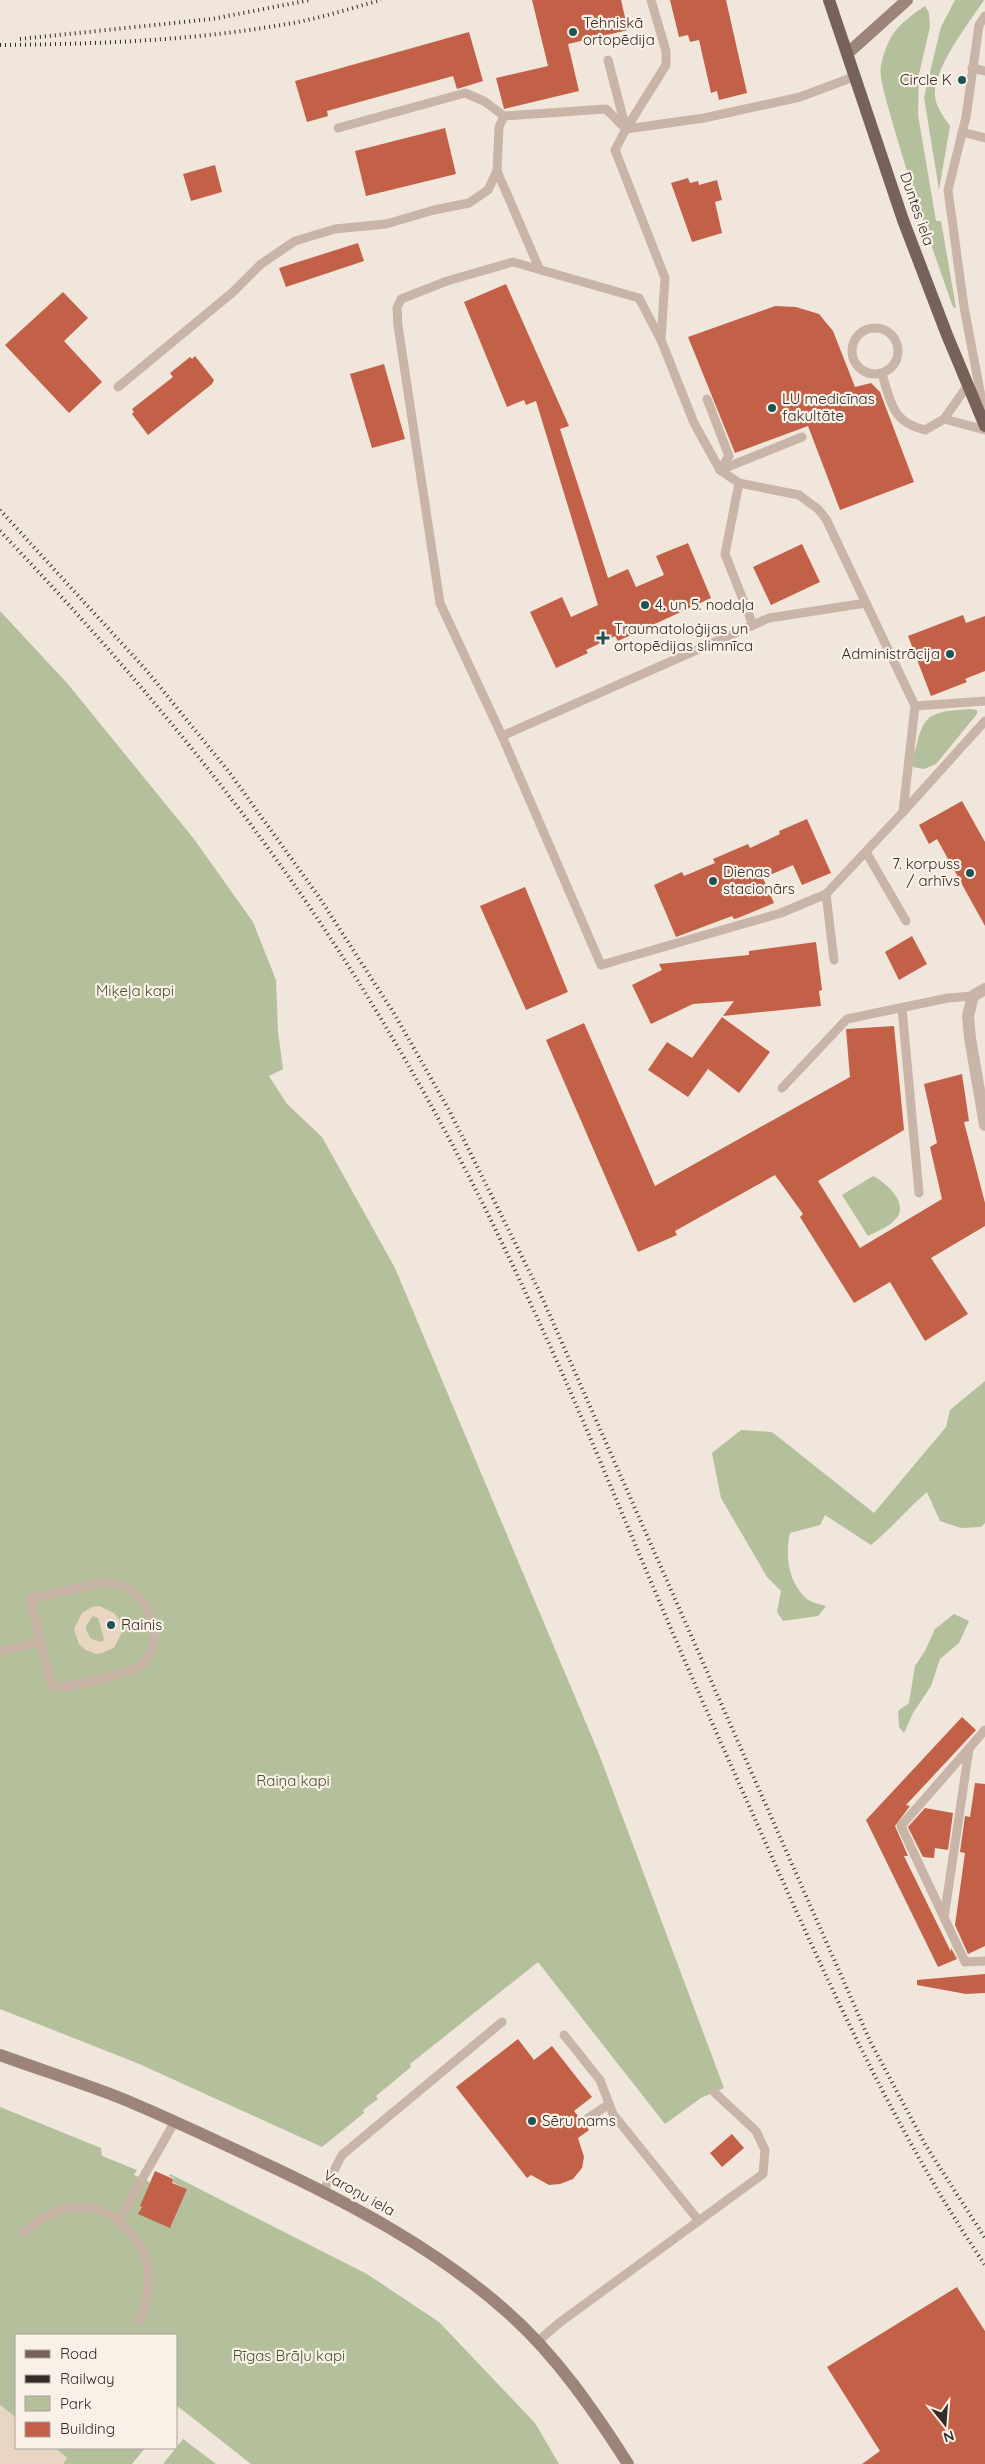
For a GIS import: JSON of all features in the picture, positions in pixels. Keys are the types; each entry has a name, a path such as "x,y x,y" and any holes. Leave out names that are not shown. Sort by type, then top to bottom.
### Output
{"main road":[{"name":"Duntes iela","path":"833,1 848,53 903,220 985,426"}],"street":[{"path":"848,53 907,0"},
{"path":"985,989 973,996 968,1016 985,1126"},
{"name":"Varoņu iela","path":"0,2055 121,2098 324,2190 436,2257 507,2311 537,2342 596,2414 628,2464"}],"lane":[{"path":"651,0 666,51 666,65 615,150 665,278 661,340"},
{"path":"985,16 980,25 962,132 948,190 964,307 985,420"},
{"path":"608,60 626,129"},
{"path":"972,68 985,70"},
{"path":"626,129 704,118 800,97 856,76"},
{"path":"338,128 465,93 484,101 504,116 606,109 626,129"},
{"path":"504,116 499,127 498,170 538,268"},
{"path":"962,132 985,138"},
{"path":"118,387 233,292 261,264 295,241 335,229 386,224 434,210 469,203 488,190 498,170"},
{"path":"903,812 915,706 826,519 818,509 799,495 739,483 720,470 694,423 661,340 639,298 513,262 447,281 400,299 397,308 440,603 502,736 601,965 782,913 826,894 903,812 985,721"},
{"path":"874,327 887,330 896,340 898,354 893,366 882,374 869,379 857,367 851,355 853,342 861,331 874,327"},
{"path":"882,374 889,410 909,426 925,430 944,419 968,385"},
{"path":"707,399 729,456 720,470"},
{"path":"944,419 985,430"},
{"path":"720,470 802,437"},
{"path":"739,483 725,554 753,625"},
{"path":"502,736 769,618 866,603"},
{"path":"915,706 985,701"},
{"path":"866,852 906,921"},
{"path":"826,894 834,960"},
{"path":"782,1088 847,1019 948,998 973,996"},
{"path":"902,1008 919,1193"},
{"path":"103,1582 128,1589 133,1593 143,1603 153,1625 153,1642 144,1662 139,1667 124,1673 57,1688 51,1685 39,1642 30,1603 32,1597 103,1582"},
{"path":"0,1651 39,1642"},
{"path":"985,1730 901,1826 965,1962 985,1961"},
{"path":"944,1918 969,1748"},
{"path":"324,2190 342,2155 502,2022"},
{"path":"564,2035 600,2080 614,2114 699,2221"},
{"path":"537,2342 566,2317 763,2174 765,2150 756,2131 714,2092"},
{"path":"587,2119 609,2104"},
{"path":"119,2220 175,2121"},
{"path":"23,2233 46,2214 66,2209 94,2208 119,2220 142,2249 148,2274 145,2302 138,2321"}],"green space":[{"path":"955,0 984,0 948,55 935,90 939,109 950,126 939,190 924,97 941,27"},
{"path":"925,6 929,13 930,27 919,74 918,115 936,221 941,221 956,308 953,307 913,191 884,93 880,70 888,44 896,30 908,18"},
{"name":"Raiņa kapi","path":"0,611 67,683 194,839 253,922 276,980 278,1032 283,1069 269,1076 287,1104 322,1137 395,1268 599,1754 724,2088 701,2098 665,2124 538,1962 410,2064 411,2067 376,2096 378,2099 363,2110 364,2113 322,2147 137,2063 0,2009"},
{"path":"977,710 977,714 936,764 924,769 913,767 920,733 928,719 941,712"},
{"path":"873,1176 889,1187 900,1204 900,1210 892,1223 868,1236 842,1195"},
{"path":"985,1381 985,1523 981,1527 961,1528 940,1521 927,1492 871,1545 825,1515 820,1525 790,1533 788,1560 792,1577 801,1592 807,1599 826,1606 818,1616 783,1621 777,1612 781,1591 767,1577 721,1498 712,1453 741,1430 772,1432 874,1513 946,1427 950,1410"},
{"path":"954,1614 969,1621 959,1643 940,1659 931,1686 913,1713 904,1733 899,1727 898,1711 909,1703 915,1666 925,1651 935,1629"},
{"name":"Rīgas Brāļu kapi","path":"0,2107 101,2148 102,2156 137,2170 134,2175 150,2182 139,2214 187,2189 172,2182 174,2178 169,2176 170,2174 367,2274 439,2322 535,2423 559,2464 251,2464 178,2407 178,2334 15,2334 15,2417 0,2405"},
{"path":"183,2439 216,2464 163,2464 175,2449 178,2449 178,2445"},
{"path":"56,2449 144,2449 132,2464 63,2464 67,2458"}],"shaded area":[{"path":"99,1606 114,1613 119,1619 122,1632 114,1648 96,1654 86,1650 79,1644 74,1629 82,1613 92,1607","holes":["93,1616 98,1618 104,1639 102,1642 91,1639 86,1630 86,1626"]},
{"path":"0,2405 15,2417 15,2449 55,2449 67,2458 63,2464 0,2464"}],"building":[{"path":"532,0 621,0 628,30 568,44 579,91 504,109 496,78 548,66"},
{"path":"670,0 726,0 747,93 719,100 717,91 711,93 699,40 690,42 688,35 679,37"},
{"path":"469,32 483,81 457,89 453,76 327,111 328,116 307,122 295,81"},
{"path":"445,128 456,174 366,196 355,151"},
{"path":"215,165 222,192 191,201 183,174"},
{"path":"688,178 690,183 698,181 699,185 717,180 722,200 715,202 722,233 692,242 671,183"},
{"path":"358,243 364,261 286,287 279,268"},
{"path":"506,284 569,426 560,429 608,578 628,569 636,587 664,575 656,556 688,543 711,598 618,641 615,636 586,650 588,653 556,668 530,612 562,597 571,617 598,605 536,401 526,405 524,400 507,407 464,302"},
{"path":"63,292 88,318 64,341 102,382 69,413 5,345"},
{"path":"775,306 796,307 819,314 833,331 855,387 871,383 880,392 914,482 840,510 808,426 735,453 688,337"},
{"path":"195,356 214,380 212,384 148,435 132,414 134,412 132,409 173,377 170,373 190,357 192,359"},
{"path":"384,364 405,439 372,448 350,374"},
{"path":"802,544 820,582 771,605 753,567"},
{"name":"Administrācija","path":"963,615 966,623 985,616 985,671 965,679 967,682 931,696 908,636"},
{"name":"7. korpuss / arhīvs","path":"962,801 985,842 985,926 937,839 929,844 919,825"},
{"name":"Dienas stacionārs","path":"807,819 831,873 802,885 793,865 763,878 774,903 738,918 734,919 732,916 676,937 654,885 682,872 684,876 715,863 713,859 748,844 750,848 780,834 779,831"},
{"path":"525,887 568,992 526,1010 480,906"},
{"path":"912,936 927,964 899,980 885,952"},
{"path":"816,942 822,990 819,991 821,1006 723,1016 734,1001 693,1004 651,1024 632,985 662,970 659,964 749,955 749,951"},
{"path":"722,1017 770,1052 739,1093 708,1069 688,1097 648,1070 667,1042 692,1058"},
{"path":"584,1023 655,1186 850,1077 846,1029 894,1026 904,1130 818,1181 860,1248 942,1199 930,1147 937,1143 924,1084 962,1074 969,1121 964,1122 985,1203 985,1226 931,1258 968,1314 925,1341 890,1282 854,1303 800,1217 803,1214 775,1175 675,1231 677,1235 638,1252 546,1040"},
{"path":"962,1717 976,1730 906,1805 910,1806 895,1826 908,1856 904,1856 951,1952 951,1948 957,1959 938,1967 866,1820"},
{"path":"975,1783 985,1784 985,1946 968,1954 955,1925 965,1853 960,1852 965,1816 970,1817"},
{"path":"925,1808 953,1813 948,1850 935,1848 934,1858 923,1857 908,1827"},
{"path":"985,1974 985,1993 966,1994 917,1985 917,1980"},
{"name":"Sēru nams","path":"518,2039 534,2060 552,2046 592,2097 574,2111 589,2130 578,2138 584,2157 582,2168 573,2179 560,2184 549,2185 531,2175 527,2178 456,2087"},
{"path":"732,2134 744,2148 722,2167 710,2153"},
{"path":"155,2171 173,2179 172,2183 187,2189 170,2228 138,2214"},
{"path":"957,2287 985,2331 985,2464 862,2464 880,2451 827,2367"}],"railway":[{"path":"20,39 212,19 310,0"},
{"path":"0,45 70,44 211,35 294,23 381,0"},
{"path":"0,510 147,671 229,772 319,897 395,1015 449,1110 540,1293 870,2041 926,2146 985,2238"},
{"path":"0,531 104,644 154,702 249,823 337,949 420,1086 479,1196 516,1271 581,1416 700,1697 846,2018 925,2169 985,2265"}],"place":[{"name":"Tehniskā ortopēdija","path":"573,32"},
{"name":"Circle K","path":"962,80"},
{"name":"LU medicīnas fakultāte","path":"772,408"},
{"name":"4. un 5. nodaļa","path":"645,605"},
{"name":"Traumatoloģijas un ortopēdijas slimnīca","path":"603,638"},
{"name":"Administrācija","path":"950,654"},
{"name":"7. korpuss / arhīvs","path":"970,873"},
{"name":"Dienas stacionārs","path":"713,881"},
{"name":"Rainis","path":"111,1625"},
{"name":"Sēru nams","path":"532,2121"}],"park label":[{"name":"Miķeļa kapi","path":"135,991"}]}
